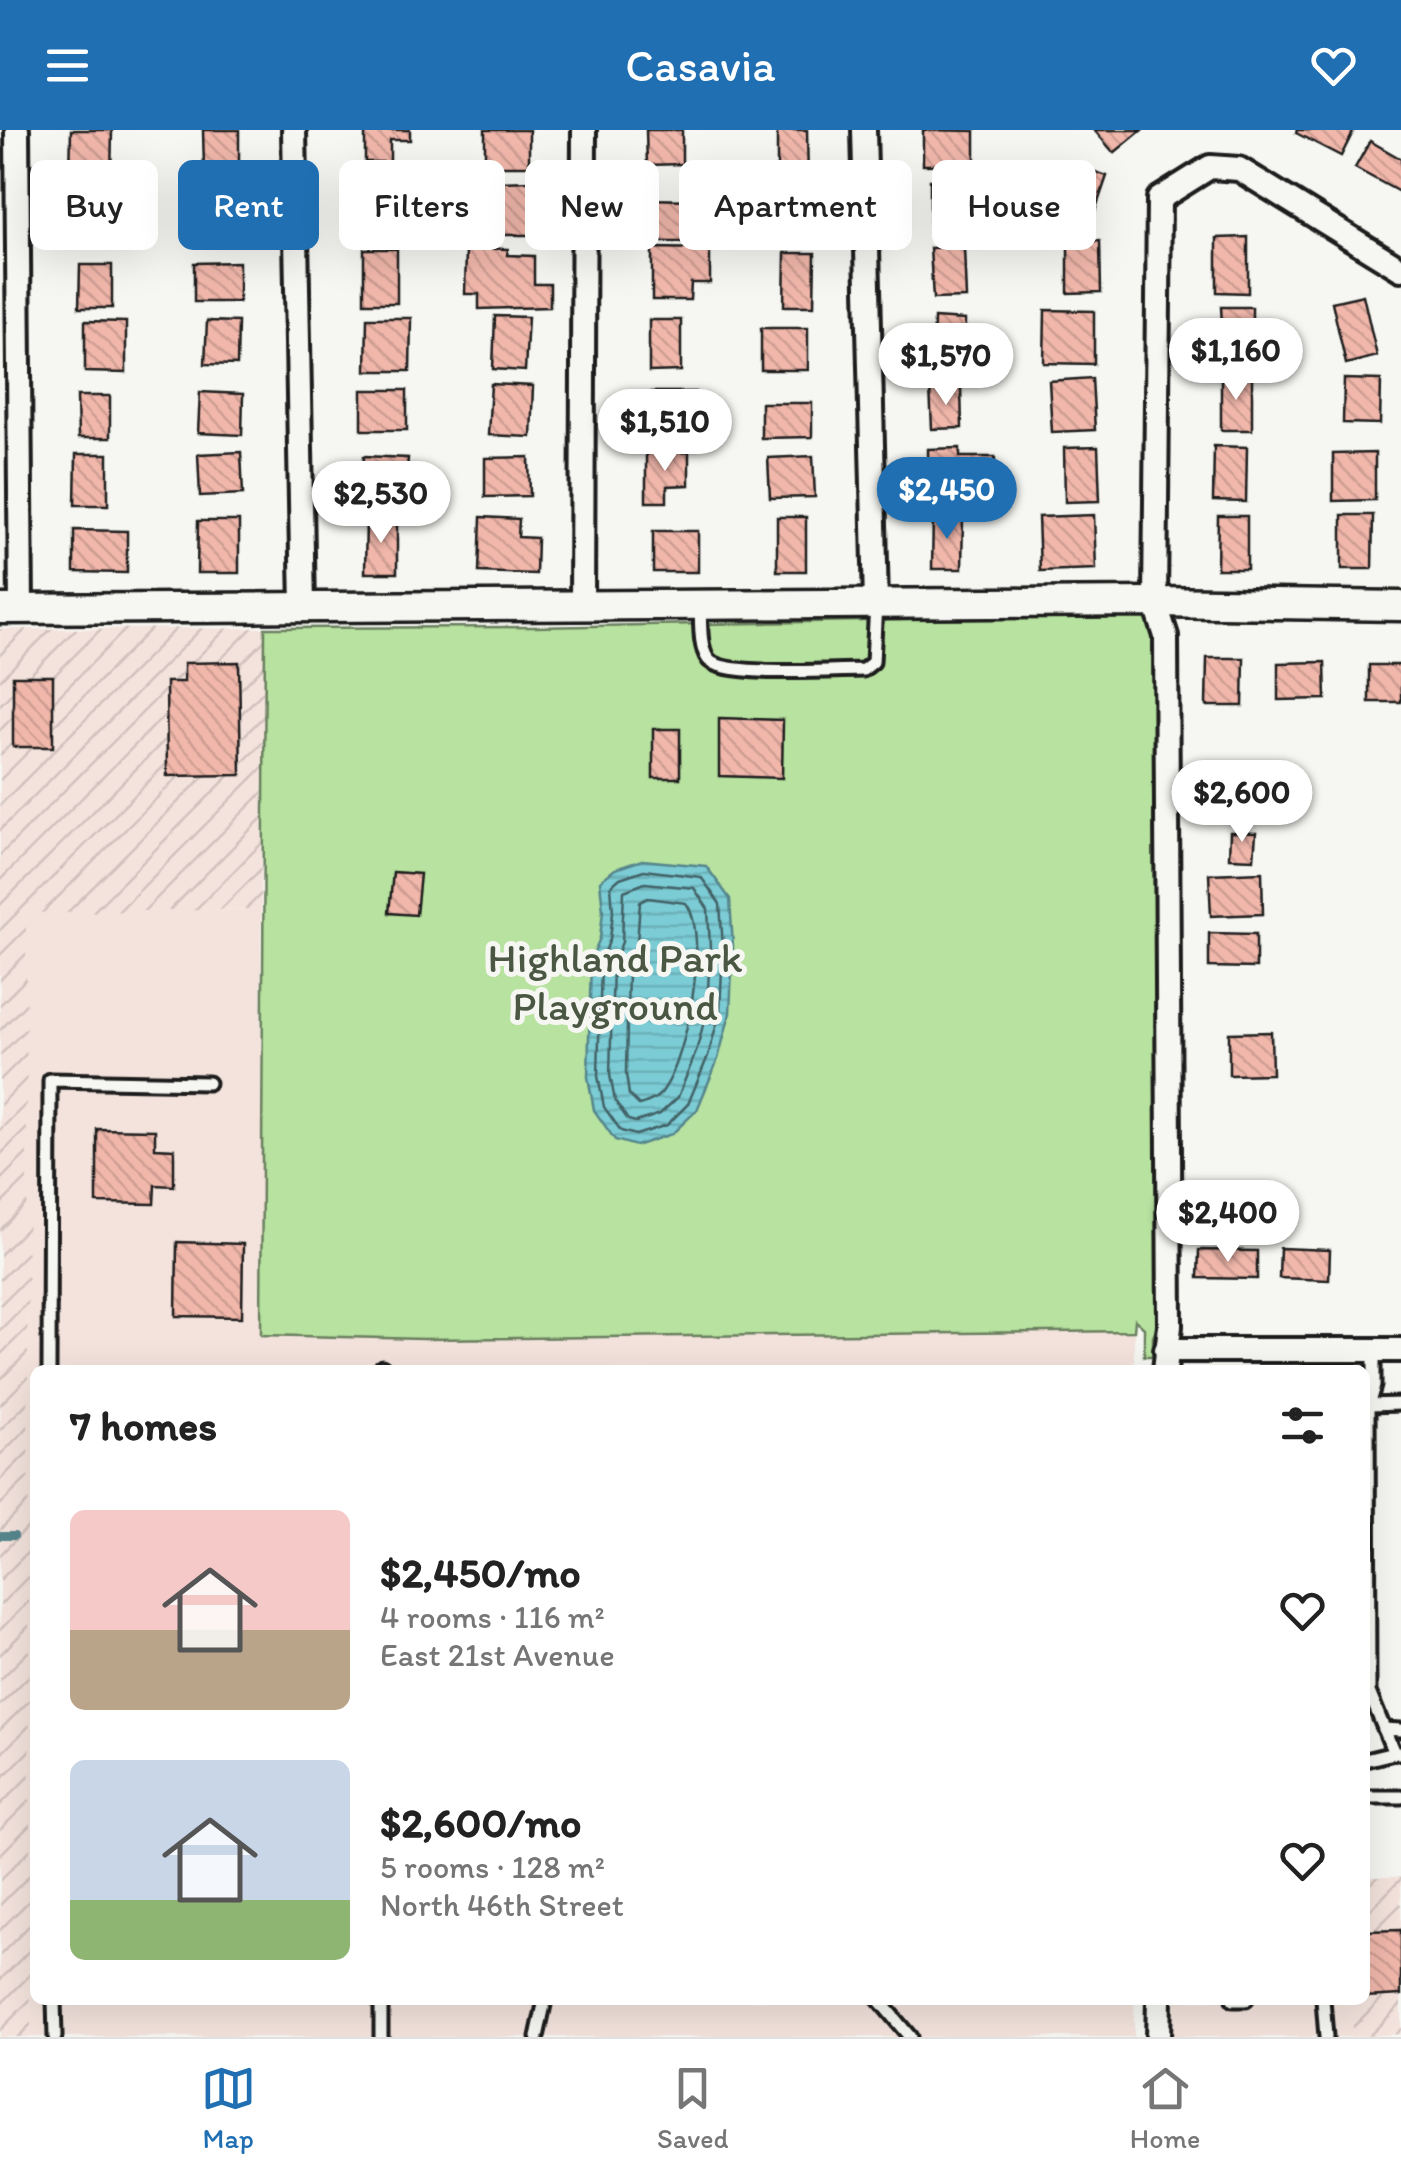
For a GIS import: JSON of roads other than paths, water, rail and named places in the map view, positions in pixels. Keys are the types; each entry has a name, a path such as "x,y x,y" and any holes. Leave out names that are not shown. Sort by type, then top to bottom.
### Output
{"street":[{"path":"17,130 10,609 1156,602 1401,606"},
{"path":"294,130 303,608"},
{"path":"582,607 584,130"},
{"path":"864,130 876,603"},
{"path":"1401,269 1238,169 1210,167 1159,198 1156,602 1166,636 1170,1326 1166,1360 1401,1350"},
{"path":"1158,2037 1159,2005"}],"lane":[{"path":"700,606 707,658 716,667 863,670 873,662 876,603"},
{"path":"49,1365 50,1080 208,1083"},
{"path":"1370,1398 1374,1350"},
{"path":"1370,1404 1401,1404"},
{"path":"1370,1694 1397,1753 1370,1759"},
{"path":"1384,1729 1401,1730"},
{"path":"1370,1797 1401,1797"},
{"path":"54,2005 55,2037"},
{"path":"381,2005 381,2037"},
{"path":"537,2037 544,2005"},
{"path":"883,2005 910,2037"},
{"path":"1323,2005 1326,2037"}],"water":[{"path":"642,860 706,866 730,899 733,947 730,1013 718,1059 697,1110 672,1134 636,1146 615,1140 594,1110 588,1077 591,959 600,938 603,911 600,881 615,869"}],"waterway":[{"path":"0,1536 14,1536"}],"park label":[{"name":"Highland Park Playground","path":"615,981"}]}
